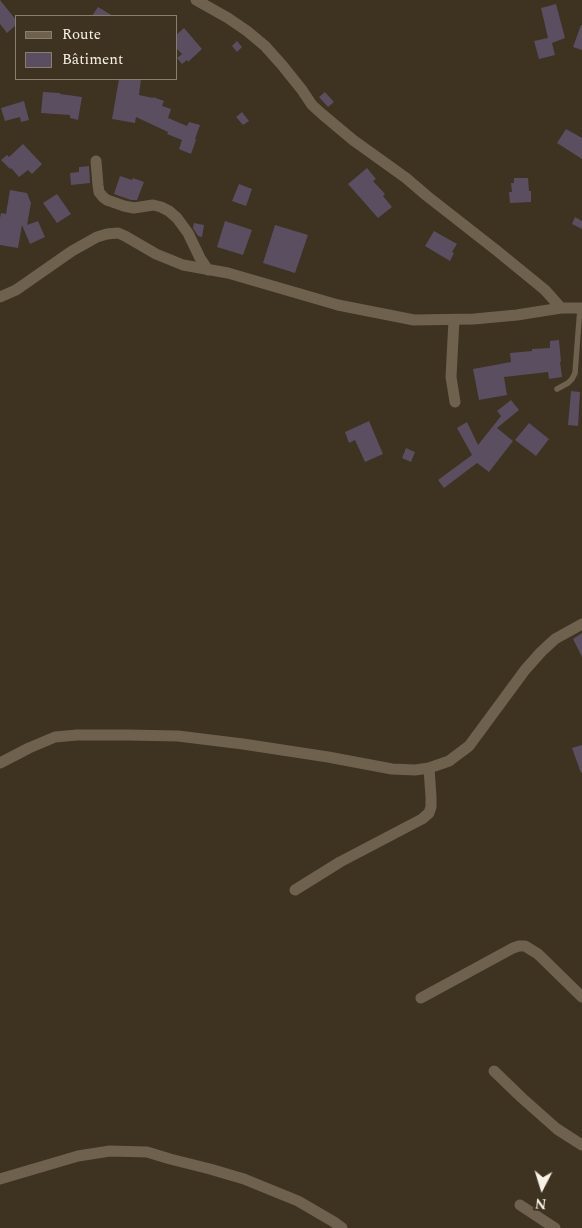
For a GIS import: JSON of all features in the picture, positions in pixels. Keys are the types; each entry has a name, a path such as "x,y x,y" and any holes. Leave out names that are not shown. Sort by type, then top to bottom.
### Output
{"street":[{"path":"196,0 228,18 265,46 302,90 312,105 322,114 496,250 545,290 561,308"},
{"path":"96,161 98,185 103,197 124,206 134,208 153,205 169,211 188,233 208,270"},
{"path":"0,297 16,290 72,251 97,237 118,233 156,254 183,265 228,273 338,305 414,320 454,320 518,315 561,308 581,308"},
{"path":"454,320 451,377 455,402"},
{"path":"0,763 55,737 127,734 178,736 243,744 392,769 415,770 428,768 448,761 469,746 525,670 541,652 555,639 582,624"},
{"path":"295,890 340,862 422,819 429,813 432,798 428,768"},
{"path":"421,998 519,946 532,949 582,997"},
{"path":"494,1071 557,1129 582,1145"},
{"path":"0,1179 78,1156 110,1151 146,1152 210,1168 244,1179 298,1201 342,1228"},
{"path":"520,1206 555,1228"}],"lane":[{"path":"557,389 568,383 575,373 581,308"}],"building":[{"path":"0,0 15,19 15,26 7,33 0,24"},
{"path":"556,4 565,38 552,43 555,55 539,59 534,41 548,38 541,8"},
{"path":"98,7 111,15 93,15"},
{"path":"582,25 582,50 573,47"},
{"path":"184,28 202,49 188,62 187,60 182,64 178,59 182,54 178,50 178,33"},
{"path":"237,41 242,47 237,52 232,46"},
{"path":"119,80 141,80 139,95 164,101 162,106 171,109 168,118 187,126 189,122 200,125 191,154 179,149 182,140 136,117 135,123 112,119"},
{"path":"43,92 82,97 78,120 70,118 70,115 41,113"},
{"path":"325,92 334,102 328,107 319,97"},
{"path":"24,101 29,120 21,122 20,117 5,121 1,108"},
{"path":"242,112 249,121 243,125 236,117"},
{"path":"566,129 582,138 582,159 557,143"},
{"path":"23,144 42,164 32,174 28,170 19,177 1,160 7,155 9,157"},
{"path":"89,166 90,183 71,185 70,173 79,172 79,167"},
{"path":"367,168 376,179 373,181 385,194 383,196 392,207 378,218 348,184"},
{"path":"120,176 144,182 137,200 131,200 114,194"},
{"path":"514,178 528,178 531,202 510,203 509,192 512,192 511,183 514,183"},
{"path":"239,184 252,189 246,206 232,201"},
{"path":"10,190 27,193 31,203 27,225 38,221 45,237 30,244 22,225 18,248 0,245 0,218 1,213 6,214"},
{"path":"57,194 71,214 57,223 43,203"},
{"path":"575,217 582,221 582,229 572,224"},
{"path":"225,221 252,230 243,255 217,247"},
{"path":"194,223 204,225 202,237 198,236 193,228"},
{"path":"275,225 308,235 295,273 263,263"},
{"path":"434,231 457,244 452,252 454,253 450,261 425,246"},
{"path":"559,340 562,377 549,379 548,372 504,377 507,395 479,400 473,369 511,362 510,353 550,348 550,341"},
{"path":"571,391 580,392 578,426 568,425"},
{"path":"511,400 519,410 497,428 513,441 489,472 477,463 444,488 438,480 472,455 457,428 467,422 478,445 501,416 497,411"},
{"path":"369,421 383,454 365,462 355,440 349,443 345,432"},
{"path":"529,423 549,439 536,456 515,440"},
{"path":"406,448 415,452 411,462 402,458"},
{"path":"582,633 582,657 573,639"},
{"path":"582,745 582,772 581,773 572,748"}]}
